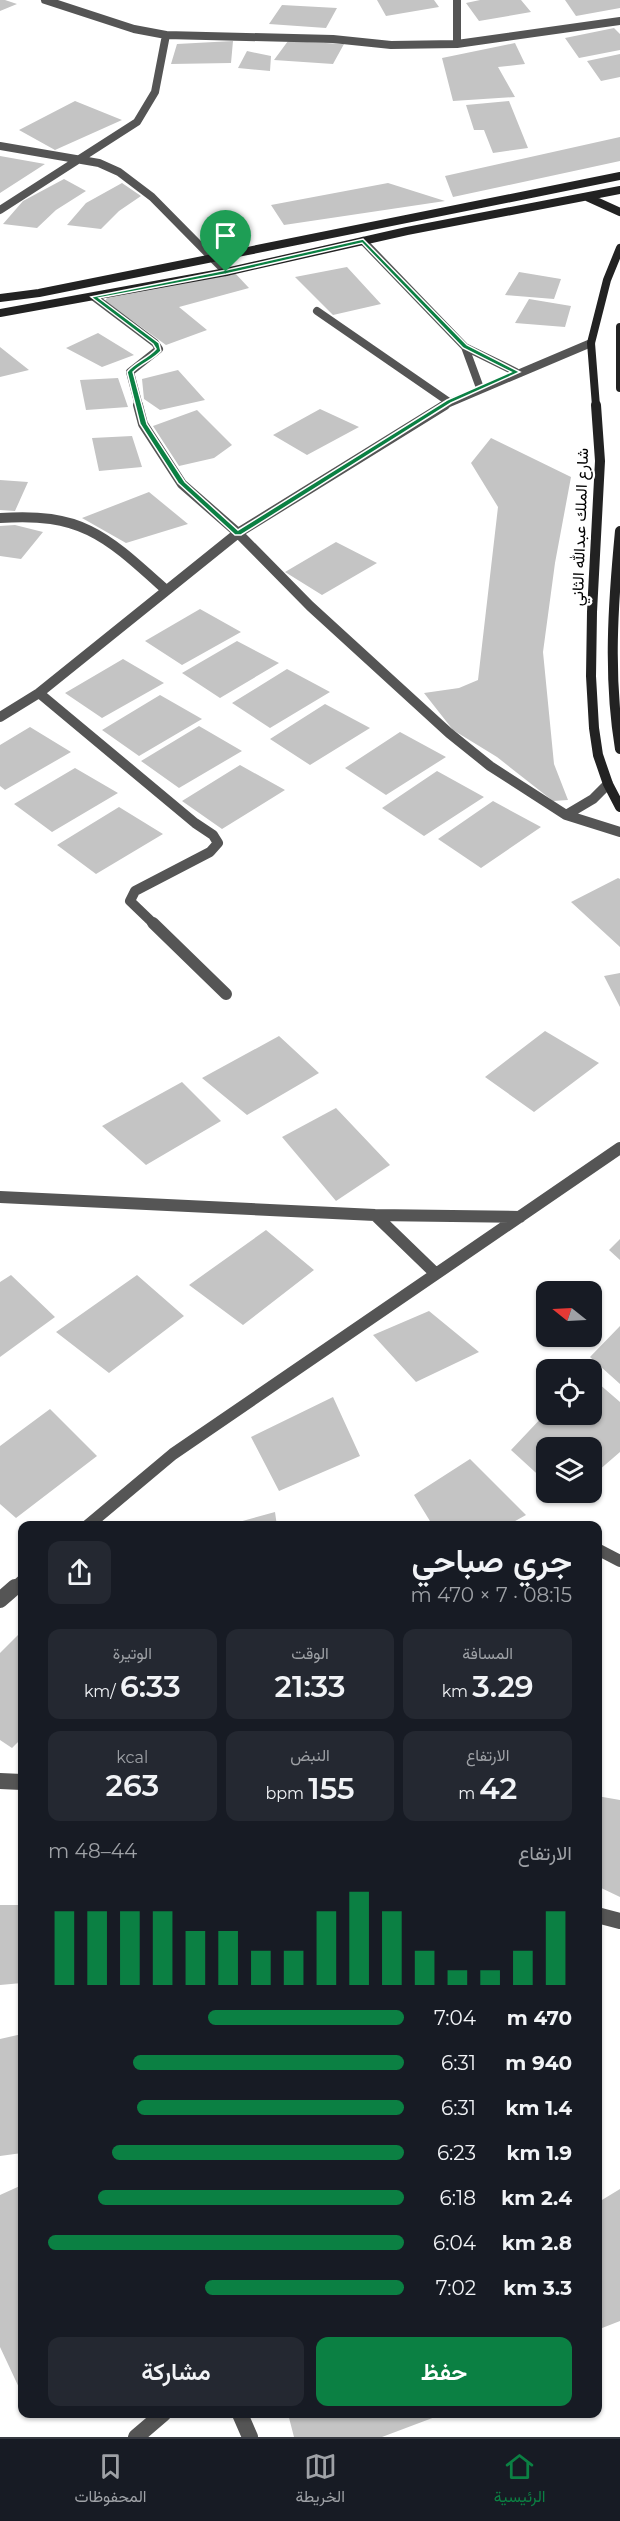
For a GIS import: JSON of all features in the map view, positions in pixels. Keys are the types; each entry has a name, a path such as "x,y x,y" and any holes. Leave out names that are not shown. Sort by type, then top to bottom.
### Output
{"street":[{"path":"45,0 134,28 166,35 290,37 420,46 457,44 620,21"},
{"path":"457,0 457,44"},
{"path":"0,210 136,122 149,107 157,91 166,35"},
{"path":"0,146 111,168 151,194 210,259 226,272"},
{"path":"0,298 39,293 620,176"},
{"path":"0,313 226,272 363,241 620,190"},
{"path":"586,196 620,212"},
{"path":"363,241 465,347 516,372"},
{"name":"شارع الملك عبدالله الثاني","path":"620,248 607,280 591,343 600,461 591,676 598,755 608,784 620,807"},
{"path":"94,297 155,343 159,349 154,355 137,364 130,372 143,424 182,483 238,533 310,606 449,733 490,766 566,816 620,832"},
{"path":"317,311 449,402"},
{"path":"619,334 620,388"},
{"path":"0,717 39,693 238,533 449,402 516,372 591,343"},
{"path":"465,347 480,388"},
{"path":"0,518 33,515 85,526 109,539 166,590"},
{"name":"شارع الملك عبدالله الثاني","path":"620,531 615,582 613,708 620,749"},
{"path":"39,693 213,835 218,843 210,852 135,891 130,901 226,994"},
{"path":"566,816 589,802 608,784"},
{"path":"93,1521 173,1454 620,1148"},
{"path":"0,1197 375,1215 520,1217"},
{"path":"375,1215 435,1274"},
{"path":"602,1552 620,1561"},
{"path":"0,1600 18,1584"},
{"path":"0,1781 18,1782"},
{"path":"602,1916 620,1921"},
{"path":"136,2437 158,2418"},
{"path":"242,2418 250,2437"}],"building":[{"path":"0,0 5,0 17,4 0,11"},
{"path":"377,0 434,0 439,7 386,16"},
{"path":"480,0 521,0 531,12 479,21 466,3"},
{"path":"565,0 620,0 620,8 576,16"},
{"path":"282,5 337,8 326,28 269,24"},
{"path":"614,28 620,34 620,50 579,58 565,38"},
{"path":"233,41 231,63 171,64 177,44"},
{"path":"288,41 344,44 333,64 274,60"},
{"path":"515,43 525,64 498,67 515,97 453,101 442,58"},
{"path":"247,51 271,56 270,71 238,68"},
{"path":"620,54 620,77 601,81 587,61"},
{"path":"75,101 122,120 55,150 19,130"},
{"path":"509,101 528,148 493,153 484,130 474,130 466,105"},
{"path":"620,137 620,161 453,197 445,176"},
{"path":"0,156 45,164 0,193"},
{"path":"64,179 86,191 56,210 37,228 3,224 23,201"},
{"path":"122,183 141,196 119,211 101,229 67,225 86,203"},
{"path":"388,183 445,201 284,225 271,205"},
{"path":"347,267 381,304 333,315 295,277"},
{"path":"234,272 249,288 179,307 207,330 166,345 105,301 108,296"},
{"path":"519,272 561,279 554,299 505,295"},
{"path":"529,299 571,306 565,327 515,323"},
{"path":"98,333 134,355 102,367 66,348"},
{"path":"0,347 29,370 0,377"},
{"path":"178,370 205,400 160,410 144,399 142,379"},
{"path":"118,378 128,407 86,410 80,380"},
{"path":"320,409 359,427 307,455 273,435"},
{"path":"197,410 232,445 214,458 179,466 153,426"},
{"path":"132,436 142,467 99,471 92,438"},
{"path":"491,438 571,477 555,563 543,652 554,764 568,800 553,801 497,757 453,730 424,693 459,688 478,680 498,507 471,463"},
{"path":"0,480 28,482 15,511 0,510"},
{"path":"149,492 188,524 126,543 82,518"},
{"path":"15,525 43,532 21,559 0,556 0,526"},
{"path":"336,542 377,563 322,595 285,572"},
{"path":"200,609 241,632 182,665 145,641"},
{"path":"237,641 279,663 220,698 182,673"},
{"path":"123,659 164,683 102,718 65,693"},
{"path":"287,669 330,692 270,728 232,703"},
{"path":"160,695 202,719 139,756 102,730"},
{"path":"325,704 370,728 310,765 270,739"},
{"path":"199,726 242,751 179,788 141,761"},
{"path":"30,727 71,752 5,790 0,786 0,745"},
{"path":"400,732 446,757 386,795 345,768"},
{"path":"240,765 285,790 222,829 182,801"},
{"path":"75,768 118,793 52,832 14,804"},
{"path":"437,771 484,797 424,836 382,808"},
{"path":"493,801 541,827 481,868 438,839"},
{"path":"119,807 163,834 96,874 57,845"},
{"path":"620,879 620,947 571,902"},
{"path":"620,973 620,1007 604,976"},
{"path":"545,1031 599,1063 534,1112 485,1077"},
{"path":"279,1036 319,1073 247,1115 202,1078"},
{"path":"182,1082 221,1121 146,1165 102,1126"},
{"path":"336,1108 390,1165 336,1201 282,1137"},
{"path":"266,1230 314,1270 243,1325 189,1285"},
{"path":"620,1239 620,1260 609,1250"},
{"path":"11,1275 55,1317 0,1357 0,1282"},
{"path":"137,1275 184,1316 109,1373 56,1332"},
{"path":"429,1311 479,1352 416,1382 373,1335"},
{"path":"620,1326 620,1384 602,1368 602,1359 590,1357"},
{"path":"602,1386 620,1402 620,1452 602,1468 602,1437 536,1437 536,1473 511,1450 536,1424 602,1425"},
{"path":"333,1397 360,1456 279,1491 251,1437"},
{"path":"50,1409 97,1456 16,1518 0,1504 0,1446"},
{"path":"470,1459 526,1515 515,1521 430,1521 414,1495"},
{"path":"275,1512 276,1521 242,1521"},
{"path":"18,1635 18,1742 12,1748 0,1740 0,1653"},
{"path":"602,1797 620,1800 620,1897 602,1888"},
{"path":"0,1905 18,1905 18,1983 0,1985"},
{"path":"18,2035 18,2154 0,2156 0,2039"},
{"path":"18,2187 18,2385 0,2347 0,2195"},
{"path":"620,2189 620,2321 602,2328 602,2200"},
{"path":"289,2418 432,2418 382,2437 294,2437"}],"route":[{"path":"363,241 465,347 516,372 449,402 238,533 182,483 143,424 130,372 137,364 154,355 159,349 155,343 94,297 226,272 363,241"}]}
